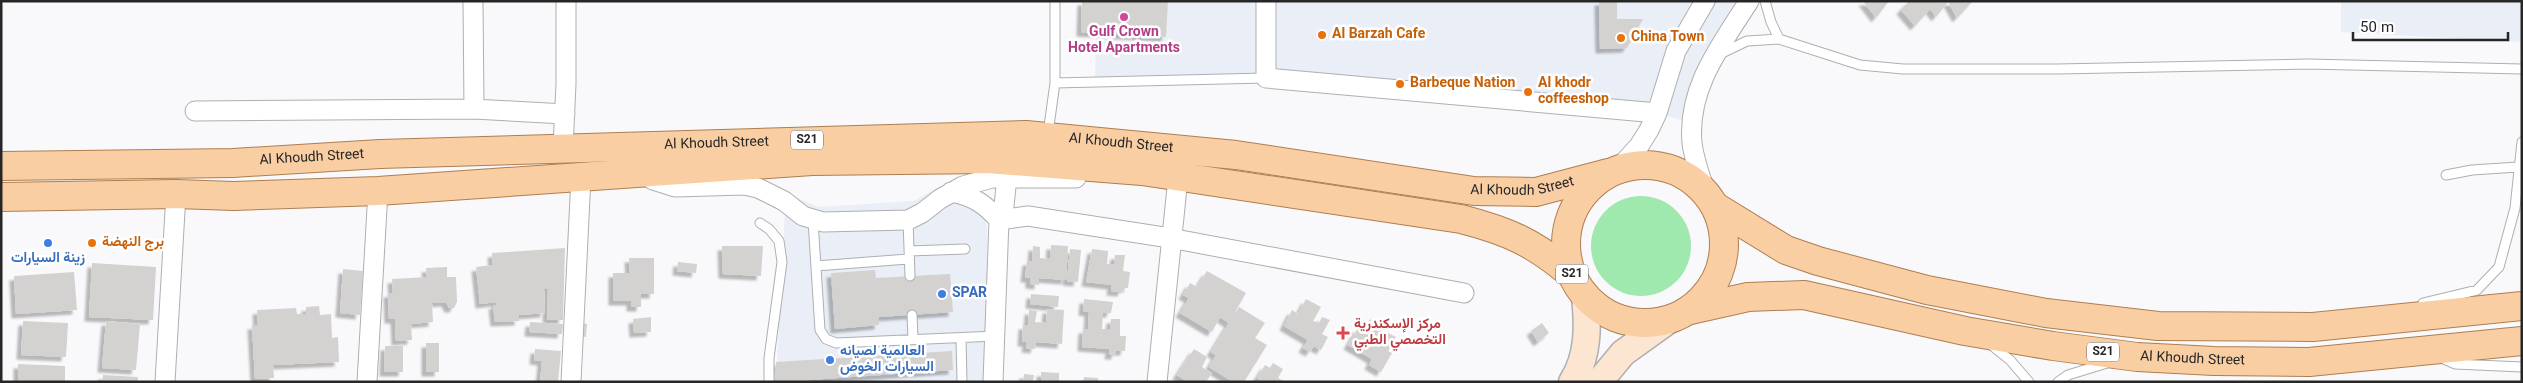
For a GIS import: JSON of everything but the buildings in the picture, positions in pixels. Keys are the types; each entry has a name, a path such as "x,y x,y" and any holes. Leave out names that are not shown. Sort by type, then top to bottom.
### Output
{"main road":[{"name":"Al Khoudh Street","path":"1,166 233,163 380,154 1026,135 1236,155 1474,191 1536,192 1613,171"},
{"name":"Al Khoudh Street","path":"1,197 176,194 234,196 378,191 812,161 988,159 1130,170 1461,219 1493,227 1519,238 1546,253 1579,285"},
{"name":"S21","path":"1679,315 1646,323 1624,320 1602,311 1579,285 1566,252 1567,228 1574,206 1588,187 1613,171 1642,164 1665,167 1687,176 1710,199 1786,250 1927,290 2046,313 2158,326 2313,327 2522,306"},
{"path":"1679,315 1707,294 1718,274 1724,252 1723,229 1710,199"},
{"name":"Al Khoudh Street","path":"1679,315 1748,297 1804,295 1965,331 2137,357 2309,362 2522,341"}],"street":[{"path":"473,1 474,109"},
{"path":"563,148 566,1"},
{"path":"1266,1 1266,78 1657,113"},
{"path":"1613,171 1639,146 1657,113 1676,51 1705,1"},
{"path":"1710,199 1692,145 1691,123 1694,98 1712,59 1749,1"},
{"path":"195,111 474,109 565,114"},
{"path":"643,173 653,180 676,187 744,185 758,188 784,201 803,216 823,222 908,220 922,213 951,192 978,181 1007,177 1086,179 1130,170"},
{"path":"571,382 581,177"},
{"path":"993,382 1000,220 1004,206 1007,177"},
{"path":"1157,382 1170,238 1178,178"},
{"path":"367,382 378,191"},
{"path":"951,192 982,203 1000,220"},
{"path":"164,382 176,194"},
{"path":"1000,220 1028,216 1170,238 1464,293"},
{"path":"1572,382 1583,357 1587,338 1579,285"},
{"path":"1599,382 1624,353 1679,315"}],"lane":[{"path":"1048,136 1055,83 1055,1"},
{"path":"1765,1 1770,22 1779,39"},
{"path":"1712,59 1730,47 1747,41 1779,39 1860,65 1903,69 2057,69 2308,64 2522,69"},
{"path":"1055,83 1266,78"},
{"path":"2409,306 2477,290 2498,267 2518,207 2518,167 2522,142"},
{"path":"2446,175 2472,170 2518,167"},
{"path":"813,220 820,330 826,339 836,343 996,336"},
{"path":"908,220 910,276"},
{"path":"760,223 779,241 782,262 769,358 769,382"},
{"path":"816,266 965,249"},
{"path":"2313,327 2399,308"},
{"path":"912,315 913,339"},
{"path":"1965,331 1989,344 2010,360 2029,382"},
{"path":"961,338 962,382"},
{"path":"2430,351 2455,364 2522,366"},
{"path":"2058,382 2085,368 2137,357"}],"shaded area":[{"path":"1097,1 1749,1 1691,123 1657,113 1266,78 1095,82"},
{"path":"2341,1 2522,1 2522,42 2341,32"},
{"path":"977,175 987,226 987,327 983,382 776,382 786,193 819,207 914,201 936,188"}],"green space":[{"path":"1641,196 1651,197 1669,204 1683,218 1690,236 1690,256 1683,274 1669,288 1651,295 1641,296 1631,295 1613,288 1599,274 1592,256 1591,246 1592,236 1599,218 1613,204 1631,197"}],"place":[{"name":"Gulf Crown Hotel Apartments","path":"1124,17"},
{"name":"Al Barzah Cafe","path":"1322,35"},
{"name":"China Town","path":"1621,38"},
{"name":"Barbeque Nation","path":"1400,84"},
{"name":"Al khodr coffeeshop","path":"1528,92"},
{"name":"زينة السيارات","path":"48,243"},
{"name":"برج النهضة","path":"92,243"},
{"name":"SPAR","path":"942,294"},
{"name":"مركز الإسكندرية التخصصي الطبي","path":"1343,333"},
{"name":"العالمية لصيانه السيارات الخوض","path":"830,360"}]}
